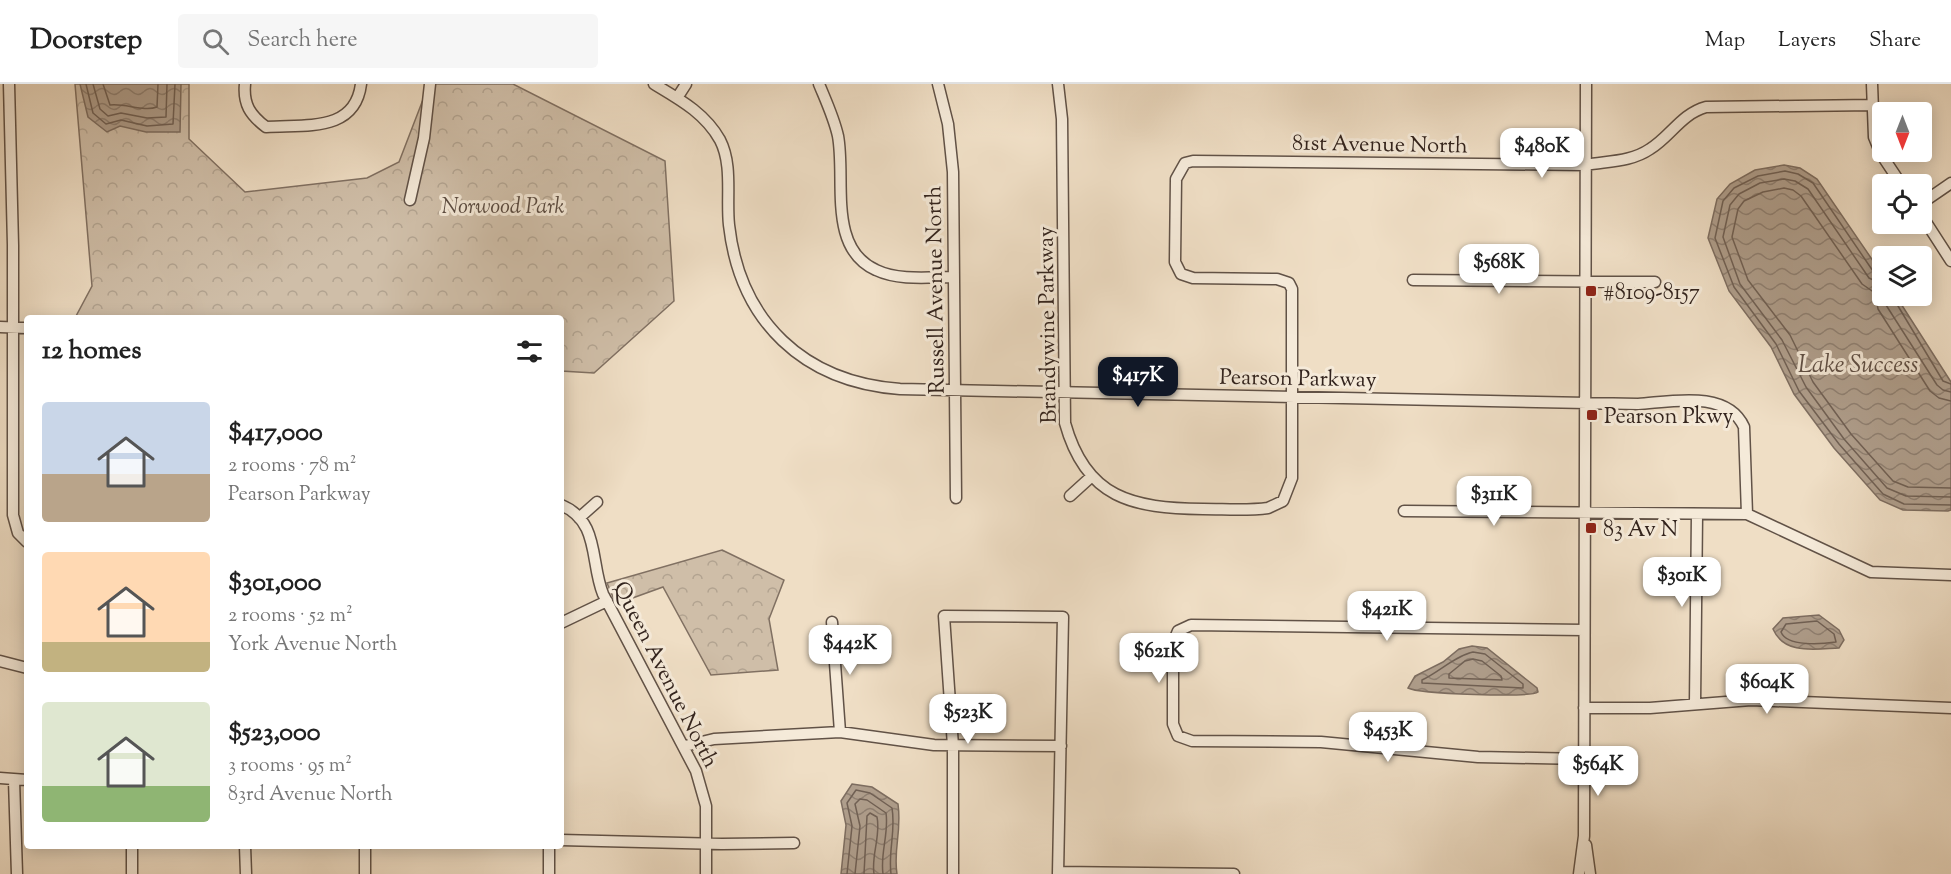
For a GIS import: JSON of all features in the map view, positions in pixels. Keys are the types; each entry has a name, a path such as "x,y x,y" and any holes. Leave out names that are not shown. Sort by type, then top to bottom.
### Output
{"street":[{"path":"9,84 13,515 18,533 24,539"},
{"path":"245,84 245,103 249,112 266,127 341,119 356,104 361,84"},
{"path":"410,200 424,138 430,84"},
{"name":"Pearson Parkway","path":"654,84 701,114 721,142 728,175 729,221 737,269 754,305 772,331 809,362 852,382 892,389 1586,403 1713,402 1742,421 1746,434 1746,514"},
{"path":"677,98 686,84"},
{"path":"819,84 838,135 843,219 849,243 856,254 875,270 888,274 954,277"},
{"name":"Russell Avenue North","path":"938,84 951,148 956,498"},
{"name":"Brandywine Parkway","path":"1058,84 1062,119 1065,423 1070,441 1092,476 1115,494 1148,506 1260,509 1283,501 1292,478 1292,396"},
{"path":"1579,874 1584,836 1586,84"},
{"path":"1872,84 1873,102"},
{"name":"81st Avenue North","path":"1292,396 1293,295 1289,283 1277,279 1193,278 1181,274 1177,268 1176,179 1180,169 1193,161 1586,165 1638,156 1663,139 1685,116 1706,107 1872,105"},
{"path":"1932,196 1951,183"},
{"path":"1932,232 1951,261"},
{"path":"1413,280 1655,282"},
{"path":"0,327 24,328"},
{"path":"0,410 13,410"},
{"path":"1070,496 1092,476"},
{"path":"579,518 597,502"},
{"name":"Queen Avenue North","path":"564,507 579,518 591,534 598,582 685,746 702,788 706,806 706,874"},
{"path":"1404,511 1746,514 1871,572 1951,575"},
{"path":"1695,704 1697,514"},
{"path":"564,622 607,601"},
{"path":"953,874 953,746 944,616 1063,618 1058,873 1234,874"},
{"path":"832,622 840,732"},
{"path":"1584,630 1191,625 1178,631 1173,643 1173,724 1178,736 1191,741 1321,742 1478,757 1584,759"},
{"path":"0,661 24,667"},
{"path":"1584,708 1650,708 1792,701 1951,708"},
{"path":"685,746 714,739 840,732 953,746 1061,746"},
{"path":"0,778 24,780"},
{"path":"14,780 17,874"},
{"path":"1584,836 1590,874"},
{"path":"564,840 794,843"},
{"path":"132,849 132,874"},
{"path":"245,849 246,874"},
{"path":"365,849 365,874"},
{"path":"549,849 549,874"}],"green space":[{"name":"Norwood Park","path":"75,84 189,84 189,139 245,192 367,178 399,162 429,84 513,84 665,161 674,301 594,373 564,371 564,315 77,315 92,286"},
{"path":"722,550 784,580 769,619 778,670 711,675 663,587 616,604 607,583"}],"water":[{"path":"80,84 181,84 180,132 146,132 120,126 107,132 88,117"},
{"name":"Lake Success","path":"1784,165 1800,168 1817,179 1872,259 1872,306 1902,306 1951,382 1951,510 1903,510 1880,500 1834,448 1794,394 1771,347 1729,291 1708,238 1717,199 1730,184 1755,170"},
{"path":"1819,615 1839,630 1844,640 1839,648 1801,649 1792,647 1778,637 1773,629 1783,618"},
{"path":"1472,646 1487,648 1537,688 1538,692 1516,695 1474,694 1432,692 1408,688 1415,676 1443,662 1459,649"},
{"path":"852,784 872,787 898,804 897,874 841,874 846,825 841,801"}],"place":[{"name":"#8109-8157","path":"1591,291"},
{"name":"Pearson Pkwy","path":"1592,415"},
{"name":"83 Av N","path":"1591,528"}]}
